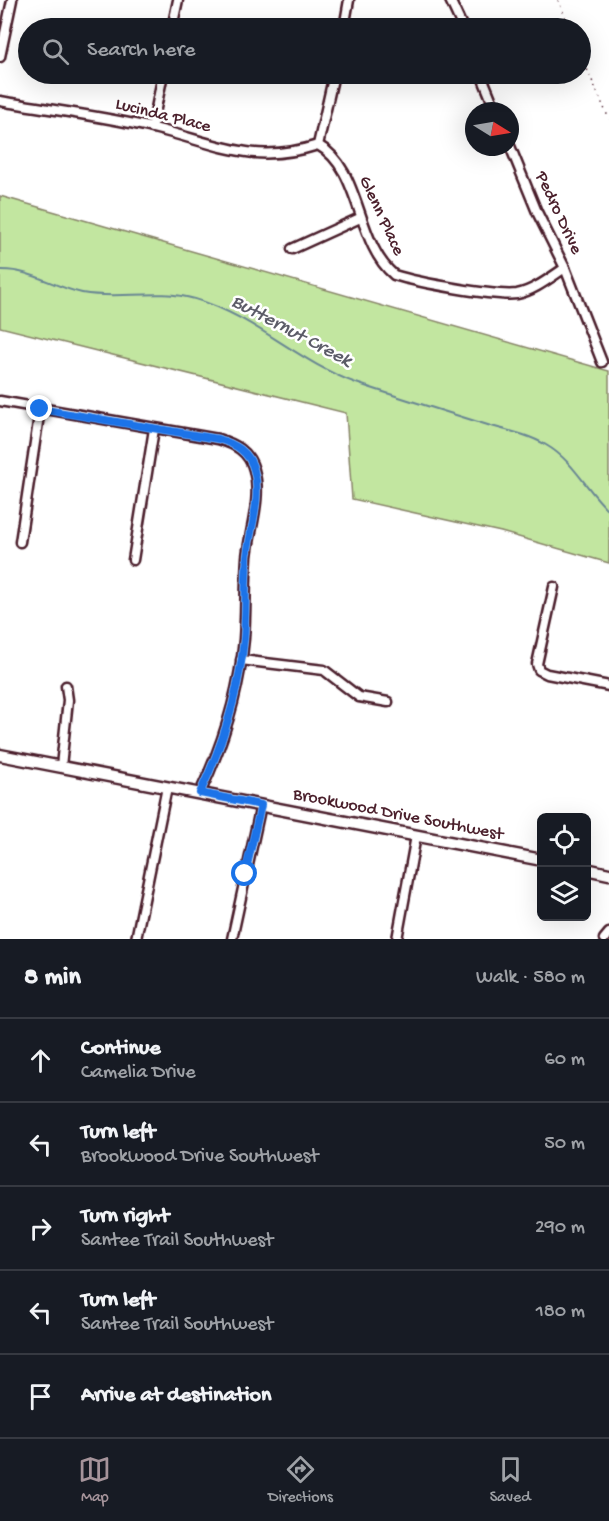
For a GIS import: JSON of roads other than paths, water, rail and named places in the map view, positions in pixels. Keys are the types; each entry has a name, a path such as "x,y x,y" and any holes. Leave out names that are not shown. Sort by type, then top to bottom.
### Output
{"street":[{"path":"0,57 12,0"},
{"path":"174,18 178,0"},
{"path":"345,18 348,0"},
{"path":"450,0 458,18"},
{"path":"152,128 161,84"},
{"path":"318,145 332,84"},
{"path":"485,84 492,102"},
{"name":"Lucinda Place","path":"0,101 152,128 242,153 273,154 318,145"},
{"name":"Glenn Place","path":"318,145 330,151 340,165 360,218 385,268 394,275 407,279 517,294 537,286 566,268"},
{"name":"Pedro Drive","path":"514,156 537,212 566,268 602,362"},
{"path":"292,249 360,218"},
{"path":"0,401 229,442 241,448 254,470 256,503 247,556 241,660 222,747 200,793"},
{"path":"20,542 40,409"},
{"path":"133,560 154,429"},
{"path":"554,587 537,663 539,670 547,674 609,686"},
{"path":"241,660 324,670 359,697 388,702"},
{"path":"61,766 68,700 66,686"},
{"name":"Brookwood Drive Southwest","path":"0,755 537,859"},
{"path":"136,939 166,787"},
{"path":"232,939 261,805"},
{"path":"397,939 416,836"},
{"path":"591,870 609,874"},
{"path":"604,939 609,933"}],"waterway":[{"name":"Butternut Creek","path":"0,270 22,272 82,293 96,295 167,294 195,299 216,307 237,316 315,363 356,383 540,442 564,459 609,511"}]}
